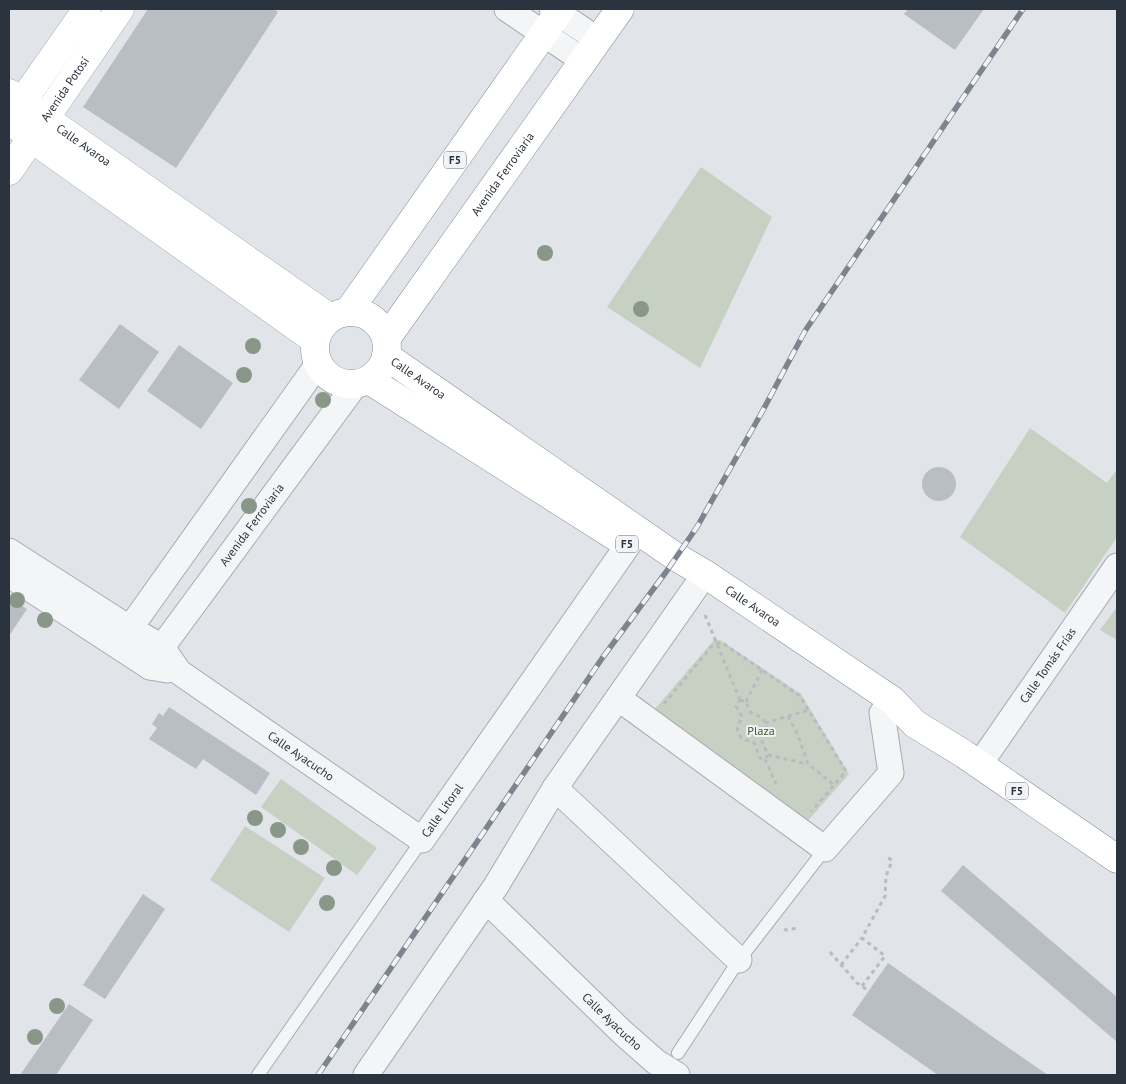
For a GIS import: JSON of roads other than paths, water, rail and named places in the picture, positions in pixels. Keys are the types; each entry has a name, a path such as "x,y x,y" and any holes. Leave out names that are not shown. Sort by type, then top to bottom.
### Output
{"main road":[{"path":"12,111 86,9"},
{"name":"Avenida Potosí","path":"9,171 120,9"},
{"name":"Avenida Ferroviaria","path":"386,348 620,9"},
{"name":"F5","path":"339,315 554,16"},
{"name":"Calle Avaroa","path":"12,111 339,315"},
{"name":"Calle Avaroa","path":"38,128 316,352"},
{"path":"359,312 368,316 382,330 386,348 380,370 362,382 344,384 333,380 324,373 316,352 323,324 339,315 359,312"},
{"name":"Calle Avaroa","path":"386,348 676,557 699,582"},
{"name":"Calle Avaroa","path":"362,382 628,545 699,582 979,765 1117,859"}],"street":[{"path":"507,9 554,16 591,51"},
{"path":"124,636 316,352"},
{"name":"Avenida Ferroviaria","path":"156,657 362,382"},
{"name":"Calle Litoral","path":"422,840 628,545"},
{"name":"Calle Ayacucho","path":"9,551 124,636 422,840"},
{"name":"Calle Tomás Frías","path":"979,765 1117,566"},
{"name":"Calle Ayacucho","path":"9,574 124,636"},
{"path":"366,1075 496,886 555,788 699,582"},
{"path":"618,698 826,849 891,773 887,706"},
{"path":"555,788 739,960"},
{"name":"Calle Ayacucho","path":"486,900 623,1033 656,1062 677,1064"}],"lane":[{"name":"Calle Litoral","path":"258,1075 422,840"},
{"path":"677,1064 739,960 826,849"}],"railway":[{"path":"318,1075 603,657 697,527 805,331 1023,9"}],"park label":[{"name":"Plaza","path":"761,731"}]}
